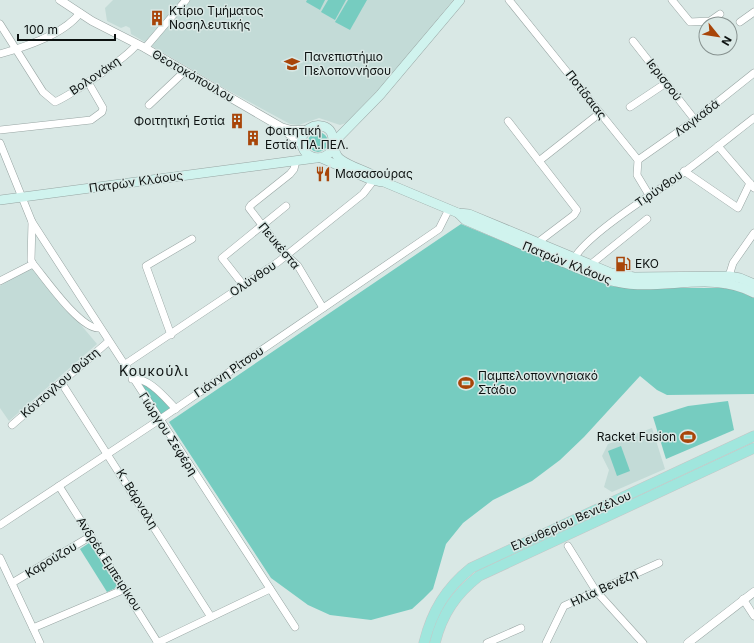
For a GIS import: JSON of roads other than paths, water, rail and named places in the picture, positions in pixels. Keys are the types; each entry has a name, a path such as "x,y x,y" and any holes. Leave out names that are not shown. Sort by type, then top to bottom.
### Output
{"main road":[{"path":"272,164 319,158 330,152 334,144 392,81 460,0"},
{"path":"354,123 341,129 317,126 307,130 302,137 302,146 307,154 374,181 384,182"},
{"path":"324,127 330,132 338,158 373,174 384,182"},
{"path":"272,164 292,158 302,146"},
{"name":"Πατρών Κλάους","path":"0,200 272,164"},
{"name":"Πατρών Κλάους","path":"384,182 449,210 469,214 538,243 574,263 590,265 628,277 729,276 740,278 754,284"},
{"name":"Πατρών Κλάους","path":"458,213 465,220 574,263 619,283 726,283 743,287 754,293"},
{"name":"Ελευθερίου Βενιζέλου","path":"424,643 433,614 444,594 457,579 471,568 754,436"},
{"name":"Ελευθερίου Βενιζέλου","path":"435,643 443,617 454,600 480,576 754,448"}],"street":[{"name":"Θεοτοκόπουλου","path":"60,0 80,14 145,48 281,127"},
{"path":"145,48 186,0"},
{"name":"Ποτίδαιας","path":"509,0 638,160"},
{"path":"672,0 690,22 710,21 720,14"},
{"path":"740,22 754,12"},
{"path":"0,54 37,43 71,22 80,14"},
{"path":"0,24 18,49"},
{"name":"Ιερισσού","path":"633,41 695,120"},
{"name":"Βολονάκη","path":"18,49 43,92 55,102 88,82 131,52 137,44"},
{"path":"149,104 185,71"},
{"name":"Λαγκαδά","path":"638,160 695,120 754,73"},
{"path":"0,130 90,120 97,117 102,112 103,108 88,82"},
{"path":"630,107 666,83"},
{"path":"539,161 600,113"},
{"name":"Τιρύνθου","path":"574,263 602,230 754,118"},
{"path":"508,121 577,210 574,215 538,243"},
{"path":"281,127 291,130 307,130"},
{"path":"281,127 302,146"},
{"name":"Γιώργου Σεφέρη","path":"0,143 32,222 108,342 294,627"},
{"path":"684,171 738,208 752,186 718,146"},
{"path":"638,160 636,170 637,177 649,195"},
{"name":"Πευκέστα","path":"296,161 295,167 290,174 249,208 250,212 298,266 323,308"},
{"name":"Ολύνθου","path":"124,365 244,286 287,255 363,194 374,181"},
{"path":"244,286 222,258 286,206"},
{"name":"Γιάννη Ρίτσου","path":"0,525 159,420 439,229 449,210"},
{"path":"590,265 647,219"},
{"path":"32,222 33,264 81,321 92,327 100,328"},
{"path":"729,276 733,263 754,233"},
{"path":"171,335 146,269 147,265 192,239"},
{"path":"0,281 33,264"},
{"name":"Κόντογλου Φώτη","path":"12,425 108,342"},
{"path":"132,379 139,379 148,383 176,408"},
{"name":"Κ. Βάρναλη","path":"61,382 211,617"},
{"name":"Ανδρέα Εμπειρίκου","path":"59,486 158,643"},
{"name":"Καρούζου","path":"12,583 91,536"},
{"path":"568,546 596,591 643,643"},
{"path":"0,558 40,643"},
{"name":"Ηλία Βενέζη","path":"546,643 563,607 659,563"},
{"path":"33,628 125,589"},
{"path":"158,643 270,589"},
{"path":"689,643 743,599 754,592"},
{"path":"743,599 754,616"},
{"path":"487,643 522,628"}],"place":[{"name":"Κτίριο Τμήματος Νοσηλευτικής","path":"157,18"},
{"name":"Πανεπιστήμιο Πελοποννήσου","path":"292,64"},
{"name":"Φοιτητική Εστία","path":"237,121"},
{"name":"Φοιτητική Εστία ΠΑ.ΠΕΛ.","path":"253,138"},
{"name":"Μασασούρας","path":"323,174"},
{"name":"EKO","path":"623,264"},
{"name":"Παμπελοποννησιακό Στάδιο","path":"466,383"},
{"name":"Racket Fusion","path":"688,437"}],"district":[{"name":"Κουκούλι","path":"154,371"}]}
